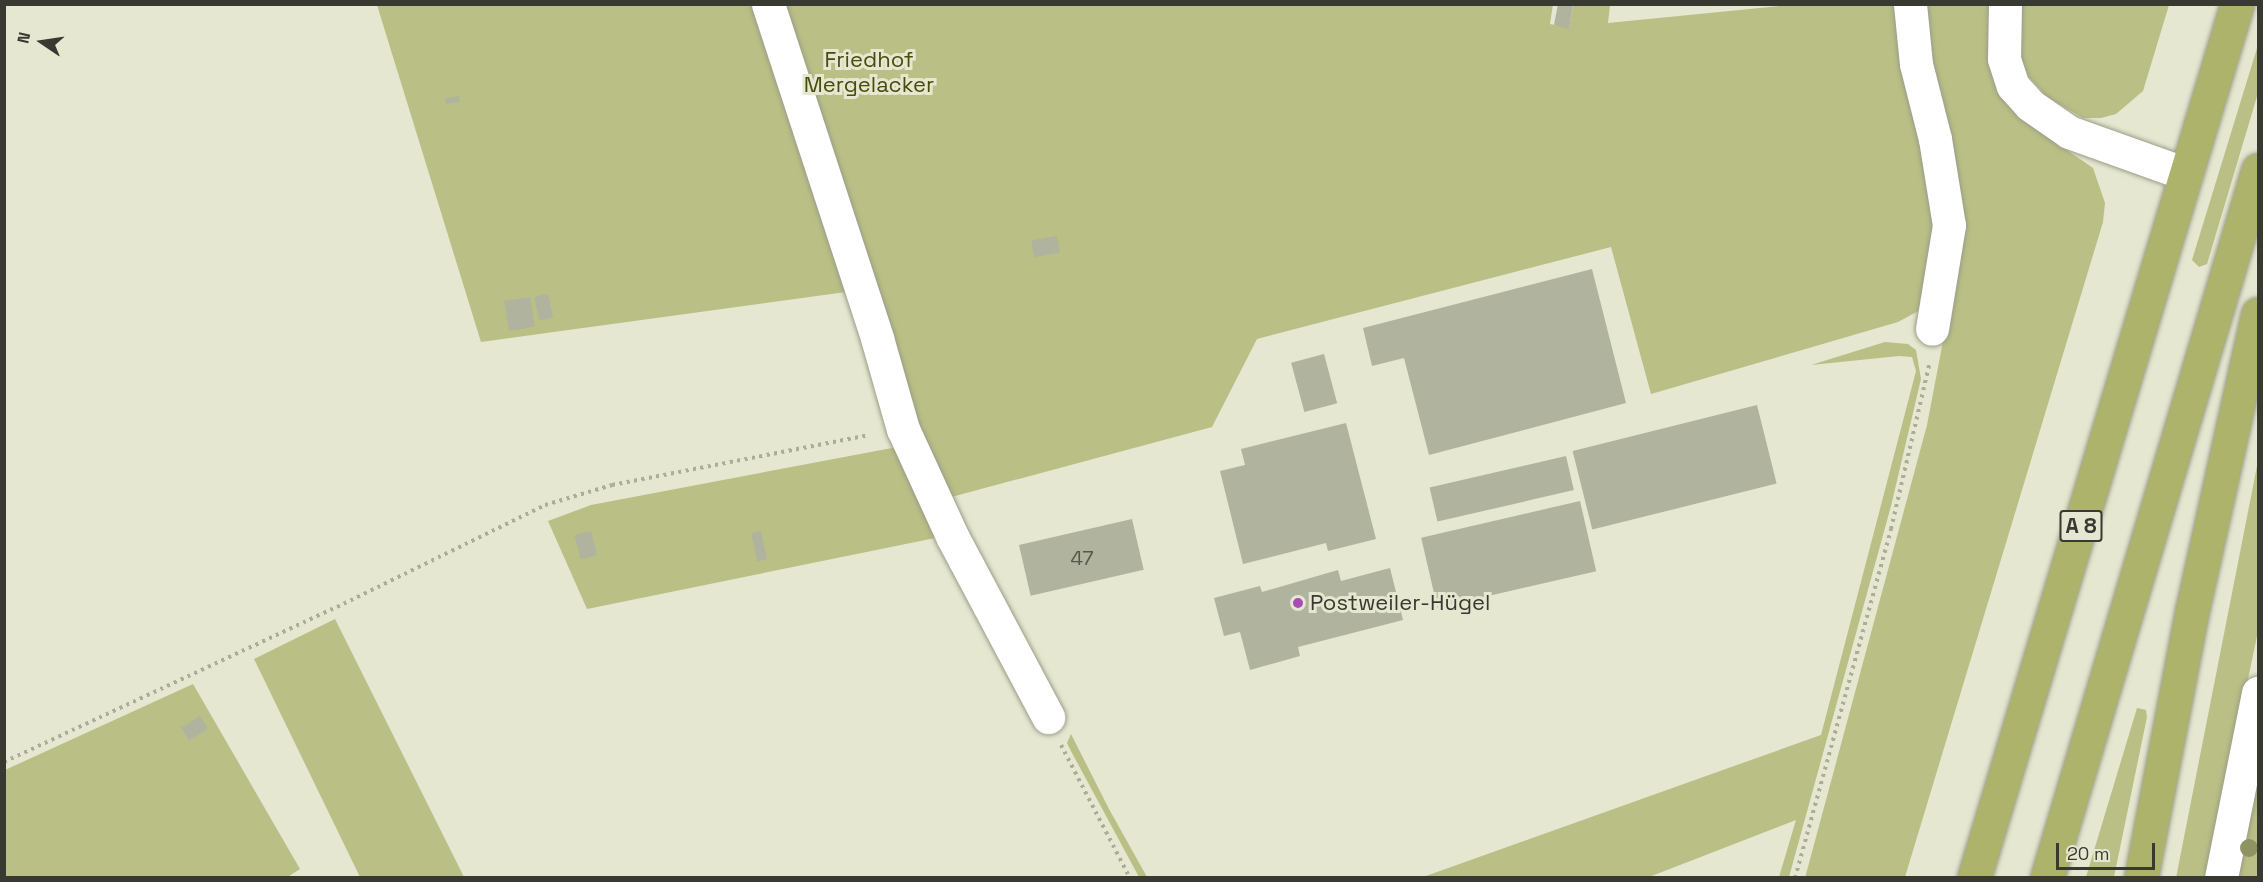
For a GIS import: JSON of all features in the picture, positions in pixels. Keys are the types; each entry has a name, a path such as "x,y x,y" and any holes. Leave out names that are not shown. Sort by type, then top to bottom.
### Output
{"highway":[{"name":"A 8","path":"1974,878 2237,4"},
{"path":"2047,878 2259,170"},
{"path":"2140,878 2192,611 2259,314"}],"lane":[{"path":"768,4 877,338 903,429 953,538 1048,717"},
{"path":"1910,4 1916,64 1935,139 1949,225 1932,329"},
{"path":"2006,4 2004,58 2013,86 2030,105 2069,132 2186,174"},
{"path":"2221,878 2259,693"}],"path":[{"path":"1795,878 1891,529 1930,368 1932,329"},
{"path":"4,762 337,607 544,505 612,485 903,429"},
{"path":"1048,717 1130,878"}],"green space":[{"name":"Friedhof Mergelacker","path":"1553,4 1550,24 1569,28 1573,5 1610,5 1608,23 1789,5 1901,5 1940,203 1922,309 1898,322 1651,394 1611,247 1257,339 1212,427 944,499 776,5"},
{"path":"377,5 760,5 853,291 481,342"},
{"path":"1920,5 1991,5 2026,122 2093,168 2105,203 2103,222 1905,877 1805,878 1927,425 1953,289"},
{"path":"2020,5 2169,5 2143,91 2116,114 2101,118 2083,118 2047,97 2029,77 2020,56"},
{"path":"2258,45 2258,93 2207,264 2199,267 2192,260"},
{"path":"1885,342 1908,344 1916,350 1921,379 1891,506 1789,877 1779,877 1796,820 1649,877 1423,877 1821,735 1916,371 1912,357 1899,356 1811,365"},
{"path":"892,448 904,451 940,537 587,609 548,521 591,505"},
{"path":"2258,461 2258,631 2207,877 2176,878"},
{"path":"335,619 464,877 360,877 254,659"},
{"path":"193,684 300,869 286,878 5,878 5,770"},
{"path":"2137,708 2146,710 2147,717 2114,877 2086,877"},
{"path":"1071,734 1147,877 1139,877 1072,753 1067,743"},
{"path":"2258,752 2258,877 2233,878"}],"building":[{"path":"1558,4 1573,4 1569,29 1554,25"},
{"path":"459,96 460,102 446,104 445,98"},
{"path":"1057,236 1060,253 1034,257 1031,241"},
{"path":"1592,269 1626,403 1429,455 1404,358 1372,366 1363,328"},
{"path":"548,294 553,317 539,320 534,297"},
{"path":"530,297 535,327 509,331 504,301"},
{"path":"1324,354 1337,403 1304,412 1291,363"},
{"path":"1757,405 1777,484 1592,530 1573,451"},
{"path":"1346,423 1376,539 1328,551 1326,543 1243,564 1220,471 1245,465 1241,449"},
{"path":"1566,456 1574,490 1437,522 1430,487"},
{"path":"1580,501 1596,571 1437,608 1421,538"},
{"path":"1132,519 1144,570 1031,596 1019,545"},
{"path":"591,531 597,555 581,559 575,535"},
{"path":"761,531 767,559 757,561 751,533"},
{"path":"1390,568 1403,620 1298,647 1300,656 1250,670 1240,632 1224,636 1214,598 1260,586 1262,592 1338,570 1341,581"},
{"path":"200,716 208,729 189,740 181,728"}],"place":[{"name":"Postweiler-Hügel","path":"1298,603"}]}
